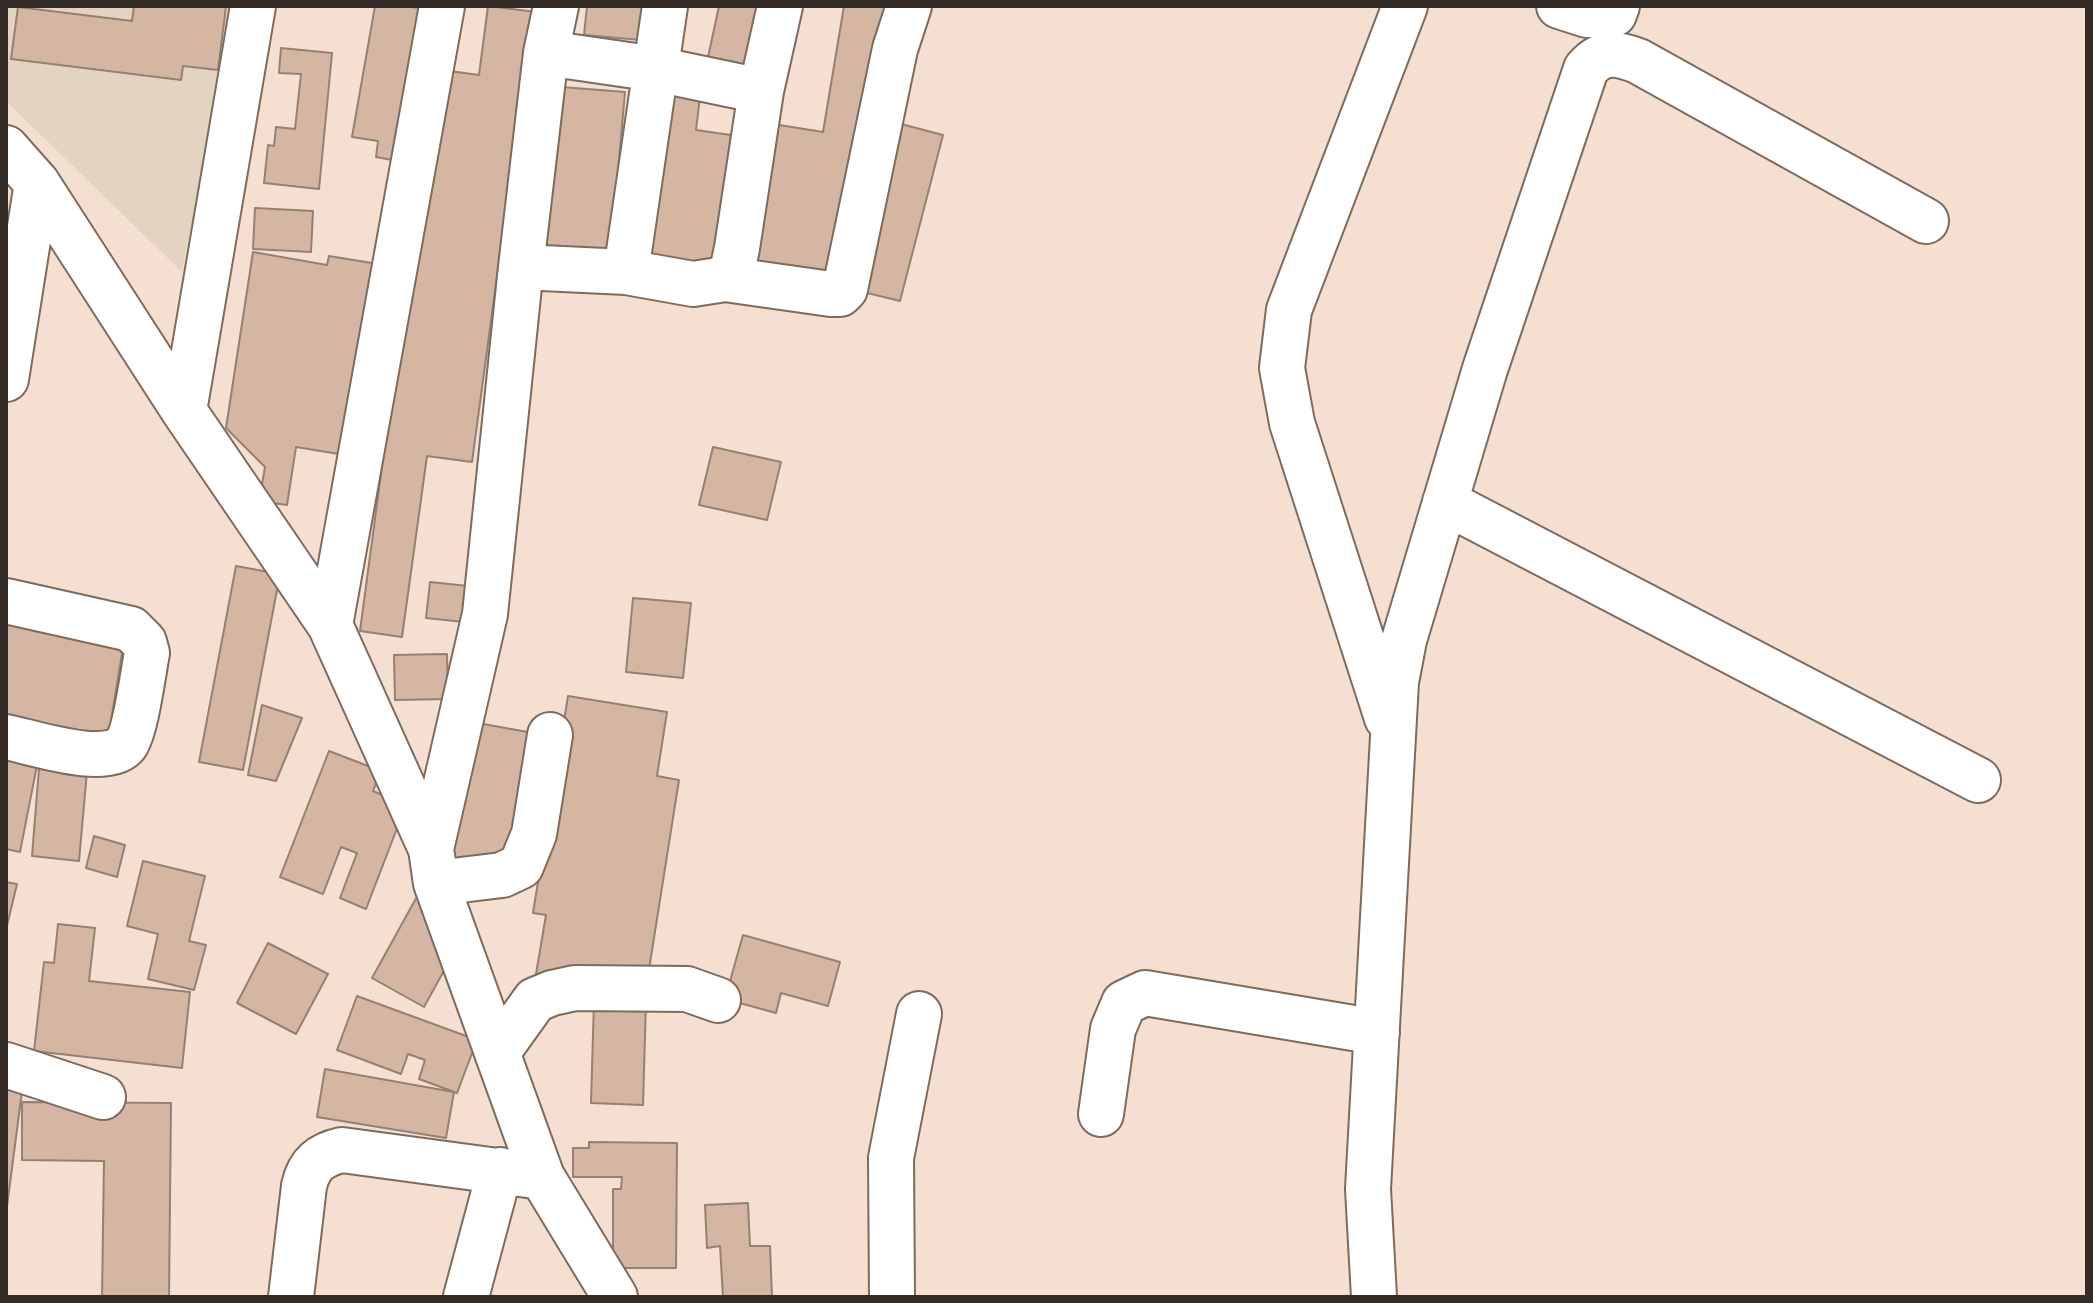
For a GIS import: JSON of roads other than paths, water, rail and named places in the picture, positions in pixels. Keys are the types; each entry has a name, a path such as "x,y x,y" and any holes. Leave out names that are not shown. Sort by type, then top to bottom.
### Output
{"street":[{"path":"184,411 253,6"},
{"path":"330,625 442,6"},
{"path":"433,866 485,614 521,267 546,53 556,6"},
{"path":"626,272 665,6"},
{"path":"725,279 733,267 737,248 761,91 780,6"},
{"path":"521,267 626,272 693,284 725,279 840,294 845,289 895,49 909,6"},
{"path":"1393,736 1292,423 1282,368 1289,310 1405,6"},
{"path":"1559,6 1587,15 1614,14 1617,6"},
{"path":"546,53 656,69 761,91"},
{"path":"1374,1297 1368,1189 1396,682 1404,640 1490,354 1586,69 1606,54 1618,54 1638,61 1926,221"},
{"path":"6,148 37,183 184,411 330,625 433,866 497,1053 521,1173 615,1297"},
{"path":"6,379 37,183"},
{"path":"1445,502 1978,780"},
{"path":"6,601 131,629 144,642 147,653 129,737 119,750 98,755 6,737"},
{"path":"433,866 502,875 521,866 534,834 550,735"},
{"path":"497,1053 535,1000 552,993 575,988 687,989 718,1000"},
{"path":"1101,1114 1113,1029 1124,1003 1145,993 1377,1032"},
{"path":"892,1297 891,1158 919,1014"},
{"path":"6,1065 103,1097"},
{"path":"291,1297 308,1170 327,1154 342,1150 521,1173"},
{"path":"466,1297 521,1173"}]}
